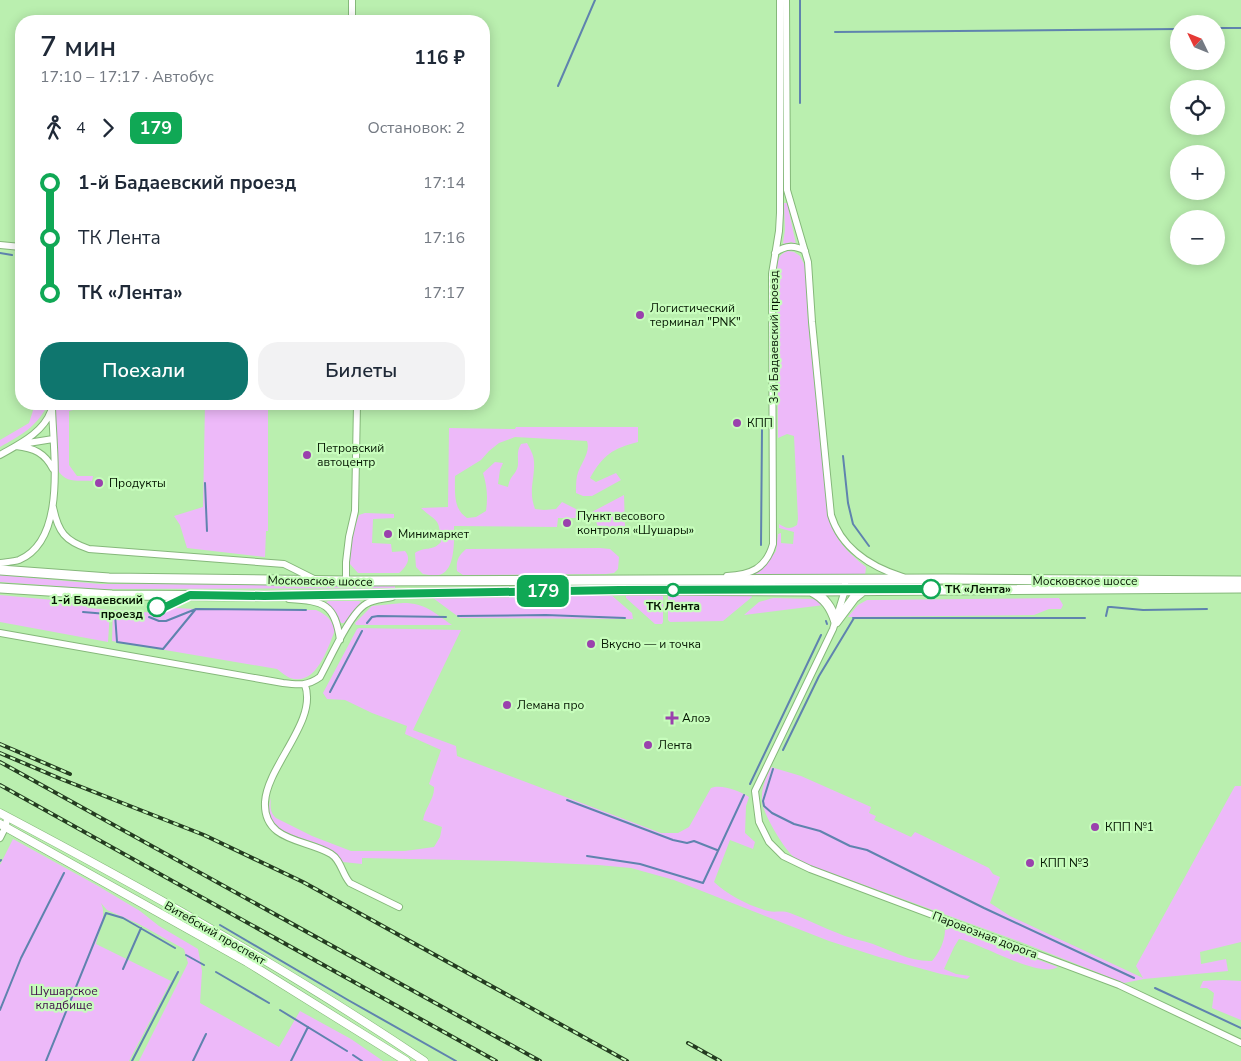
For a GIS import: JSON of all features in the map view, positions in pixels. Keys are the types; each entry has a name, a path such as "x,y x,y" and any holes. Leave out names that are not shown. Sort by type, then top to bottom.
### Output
{"highway":[{"name":"Московское шоссе","path":"0,570 109,578 346,581 912,580 1241,582"},
{"name":"Московское шоссе","path":"0,588 112,595 264,596 616,590 1241,588"},
{"path":"811,590 830,606 836,622"},
{"path":"836,622 854,598 864,590"}],"main road":[{"name":"Витебский проспект","path":"4,815 205,926 324,997 424,1061"},
{"name":"Витебский проспект","path":"2,825 247,962 406,1061"}],"street":[{"path":"352,0 352,15"},
{"name":"3-й Бадаевский проезд","path":"688,580 748,573 762,564 768,557 773,544 772,274 780,213 780,0"},
{"path":"786,0 787,190 805,251 810,278 812,322 831,515 840,534 853,550 876,567 912,580"},
{"path":"0,245 15,246"},
{"path":"775,252 790,246 805,251"},
{"path":"0,455 41,428 48,420 51,410"},
{"path":"52,410 53,507 55,518 64,535 75,544 89,549 284,564 316,580"},
{"path":"346,581 349,537 355,511 357,410"},
{"path":"16,446 53,439"},
{"path":"16,446 30,447 42,454 54,470"},
{"path":"0,562 19,560 33,551 46,532 53,507"},
{"path":"836,622 845,580"},
{"path":"0,633 283,683 305,685 313,683 320,677 353,616 366,603 392,597 398,593"},
{"path":"264,596 309,601 329,609 335,616 340,640"},
{"name":"Паровозная дорога","path":"836,622 755,791 760,827 768,842 782,856 792,862 825,876 1120,985 1241,1042"},
{"path":"305,685 307,691 306,712 270,785 265,799 267,820 271,827 283,835 332,855 341,867 345,878 350,883 399,907"},
{"path":"0,838 4,815"}],"green space":[{"path":"784,203 787,203 796,244 791,242 783,243 785,230"},
{"path":"788,251 800,256 806,268 808,321 828,516 834,532 842,545 866,567 865,576 752,576 765,566 776,551 778,534 781,533 781,543 793,544 794,532 779,528 779,524 792,528 797,525 798,519 794,436 787,434 778,438 777,268 779,257"},
{"path":"33,410 45,410 34,425 0,447 0,440 29,423"},
{"path":"55,410 73,410 69,411 69,465 77,476 93,476 92,481 68,479 60,474 57,469"},
{"path":"205,410 268,410 268,531 266,531 265,557 187,548 180,525 174,516 203,507"},
{"path":"516,427 638,427 638,442 615,450 604,458 590,478 596,482 616,473 621,480 592,496 583,496 576,493 578,472 588,450 587,441 515,437 499,443 481,460 455,476 456,500 462,514 467,518 476,517 486,511 487,492 483,473 495,462 503,463 498,484 508,487 517,469 519,448 521,444 527,443 534,459 532,496 535,509 556,509 562,502 580,511 590,513 624,495 625,528 598,527 595,518 558,518 557,527 454,526 453,554 449,567 439,575 423,574 416,567 415,553 435,547 441,542 438,524 434,518 421,508 448,507 449,428 515,429"},
{"path":"365,513 394,514 394,518 373,519 372,543 391,544 392,552 405,551 408,560 399,573 358,573 350,564 351,537 359,515"},
{"path":"466,549 610,549 619,557 618,569 614,573 463,575 457,571 458,559"},
{"path":"0,575 100,584 395,585 395,588 98,589 0,582"},
{"path":"670,592 751,594 752,597 723,621 670,622 668,620 668,596"},
{"path":"628,593 658,594 663,596 662,624 655,624 626,598"},
{"path":"610,594 632,613 633,619 460,618 433,598 433,597"},
{"path":"0,595 85,603 89,608 110,610 108,642 0,622"},
{"path":"773,598 815,599 824,605 744,615 759,602"},
{"path":"1059,598 1063,605 1061,609 1049,609 1034,615 848,617 858,605 867,600"},
{"path":"328,601 361,602 344,623 341,623 335,612 326,603"},
{"path":"403,603 424,607 452,625 356,625 355,623 372,606"},
{"path":"175,608 316,610 328,618 335,630 320,664 307,677 299,679 290,678 277,669 112,641 113,610 157,613"},
{"path":"359,628 461,630 413,730 456,746 457,756 661,833 678,833 689,827 711,788 735,790 749,797 746,806 745,833 755,842 753,849 730,840 714,882 732,896 746,903 768,911 790,913 844,936 917,960 932,961 941,947 945,930 951,928 1058,967 1049,969 1038,968 959,939 944,969 956,974 970,976 967,979 941,974 829,941 674,880 631,868 508,861 362,858 362,864 343,862 321,845 292,835 276,826 271,819 269,810 271,798 271,809 276,818 312,836 351,851 405,851 434,847 440,837 442,827 423,820 433,795 434,787 429,784 441,750 405,734 407,726 372,713 345,700 327,699 323,693"},
{"path":"771,767 801,776 871,807 869,813 876,816 874,820 911,837 915,832 989,868 993,874 1000,877 990,903 1010,916 1143,978 1136,966 1235,786 1241,786 1241,942 1200,952 1201,964 1226,959 1228,971 1144,979 1124,983 1026,944 797,859 780,840 763,806 763,787"},
{"name":"Шушарское кладбище","path":"13,839 98,886 198,949 202,971 200,1003 279,1047 300,1011 351,1039 383,1061 139,1061 188,963 184,949 139,924 107,910 101,903 103,918 96,944 171,981 129,1061 0,1061 0,865"},
{"path":"1203,981 1241,981 1241,1020 1212,1008 1214,993 1207,988 1200,988"}],"waterway":[{"path":"558,86 595,0"},
{"path":"800,0 800,103"},
{"path":"1225,28 1241,28"},
{"path":"835,32 1170,29"},
{"path":"0,253 12,255"},
{"path":"761,545 762,430"},
{"path":"843,456 848,503 853,524 869,546"},
{"path":"205,483 207,531"},
{"path":"1106,616 1108,607 1143,610 1207,609"},
{"path":"149,617 159,621 166,621 196,609 306,610"},
{"path":"140,615 115,614 117,642 163,649 195,610"},
{"path":"83,612 107,614"},
{"path":"458,616 546,615 625,618"},
{"path":"367,623 372,617 378,616 446,617"},
{"path":"853,618 1085,618"},
{"path":"783,750 819,676 854,618"},
{"path":"330,692 362,631"},
{"path":"750,784 821,635"},
{"path":"773,769 763,801 764,806 772,813 794,824 820,831 850,846 867,850 984,908 1134,978"},
{"path":"587,856 640,864 703,883 744,795"},
{"path":"567,800 673,840 687,843 694,841 717,850"},
{"path":"0,1010 21,958 64,873"},
{"path":"46,1061 106,913 123,918 175,948"},
{"path":"220,925 456,1061"},
{"path":"123,969 141,928"},
{"path":"186,955 204,965"},
{"path":"132,1061 178,972"},
{"path":"216,972 269,1003"},
{"path":"1155,988 1241,1028"},
{"path":"280,1010 347,1051"},
{"path":"291,1061 308,1027"},
{"path":"193,1061 206,1034"},
{"path":"353,1055 362,1061"}],"railway":[{"path":"0,744 70,774"},
{"path":"0,753 204,835 303,882 627,1061"},
{"path":"0,762 540,1061"},
{"path":"0,785 496,1061"},
{"path":"688,1043 720,1061"}],"bus line":[{"name":"179","path":"157,607 165,607 190,595 264,596 521,591 931,589"}],"place":[{"name":"Логистический терминал \"PNK\"","path":"640,315"},
{"name":"КПП","path":"737,423"},
{"name":"Петровский автоцентр","path":"307,455"},
{"name":"Продукты","path":"99,483"},
{"name":"Пункт весового контроля «Шушары»","path":"567,523"},
{"name":"Минимаркет","path":"388,534"},
{"name":"ТК «Лента»","path":"931,589"},
{"name":"ТК Лента","path":"673,590"},
{"name":"1-й Бадаевский проезд","path":"157,607"},
{"name":"Вкусно — и точка","path":"591,644"},
{"name":"Лемана про","path":"507,705"},
{"name":"Алоэ","path":"672,718"},
{"name":"Лента","path":"648,745"},
{"name":"КПП №1","path":"1095,827"},
{"name":"КПП №3","path":"1030,863"}]}
